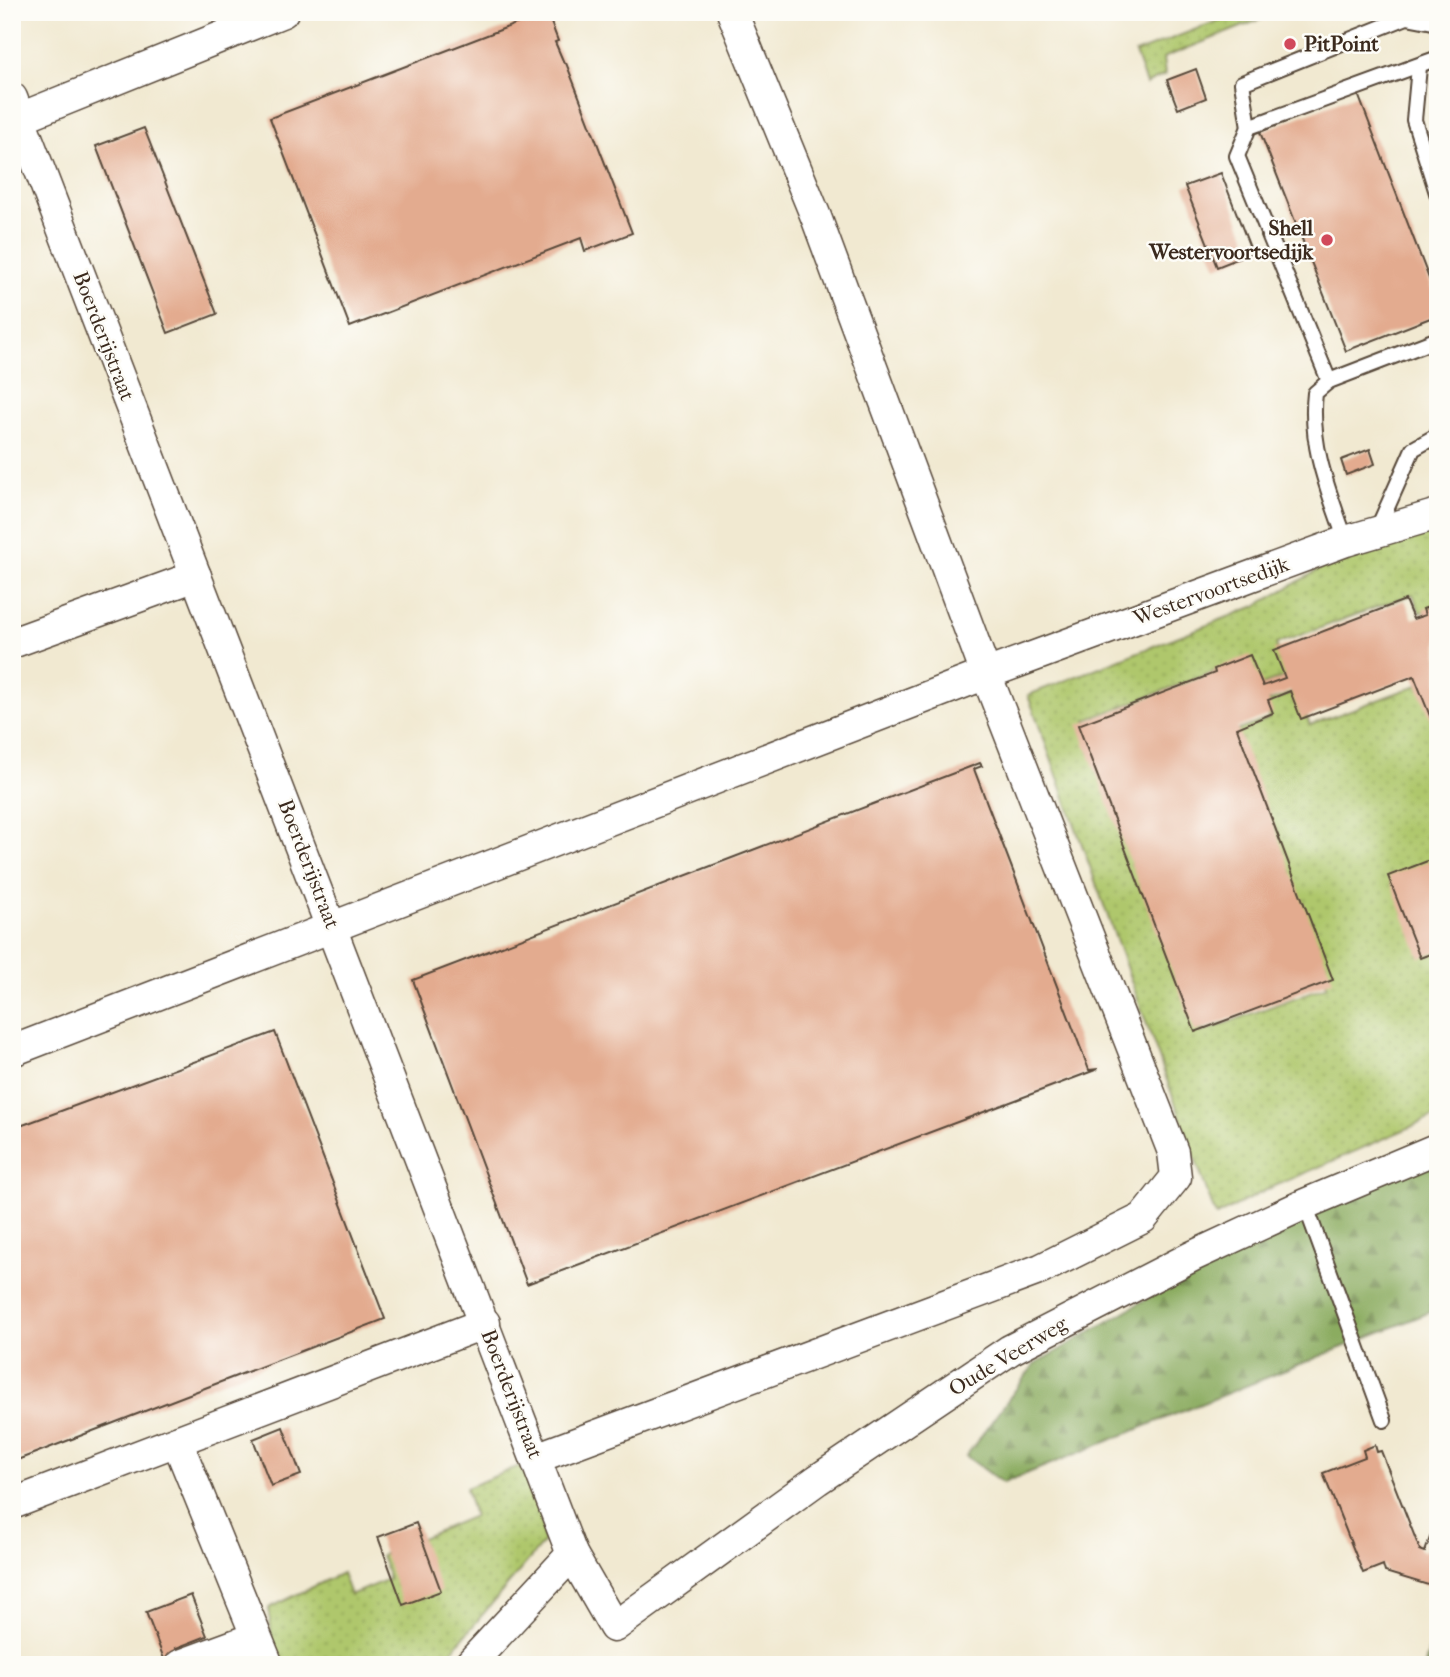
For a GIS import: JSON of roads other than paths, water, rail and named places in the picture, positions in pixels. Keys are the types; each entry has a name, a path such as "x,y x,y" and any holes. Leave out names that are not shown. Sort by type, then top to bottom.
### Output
{"street":[{"path":"16,108 283,12"},
{"path":"536,1458 1041,1269 1143,1218 1176,1177 1173,1152 986,674 816,217 732,12"},
{"name":"Boerderijstraat","path":"16,108 572,1554 614,1627"},
{"name":"Westervoortsedijk","path":"12,1051 986,674 1377,530 1438,514"},
{"path":"12,643 196,576"},
{"name":"Oude Veerweg","path":"614,1627 817,1480 1010,1350 1117,1293 1305,1204 1438,1148"},
{"path":"12,1504 485,1323"},
{"path":"177,1441 268,1665"},
{"path":"469,1665 572,1554"},
{"path":"180,1665 256,1637"}],"lane":[{"path":"1329,381 1237,156 1249,127 1242,83 1407,17 1438,23"},
{"path":"1249,127 1438,58"},
{"path":"1419,67 1415,120 1438,196"},
{"path":"1346,541 1319,464 1312,416 1315,393 1329,381 1438,339"},
{"path":"1377,530 1413,449 1438,435"},
{"path":"1305,1204 1384,1420"}],"place":[{"name":"PitPoint","path":"1290,44"},
{"name":"Shell Westervoortsedijk","path":"1327,240"}]}
